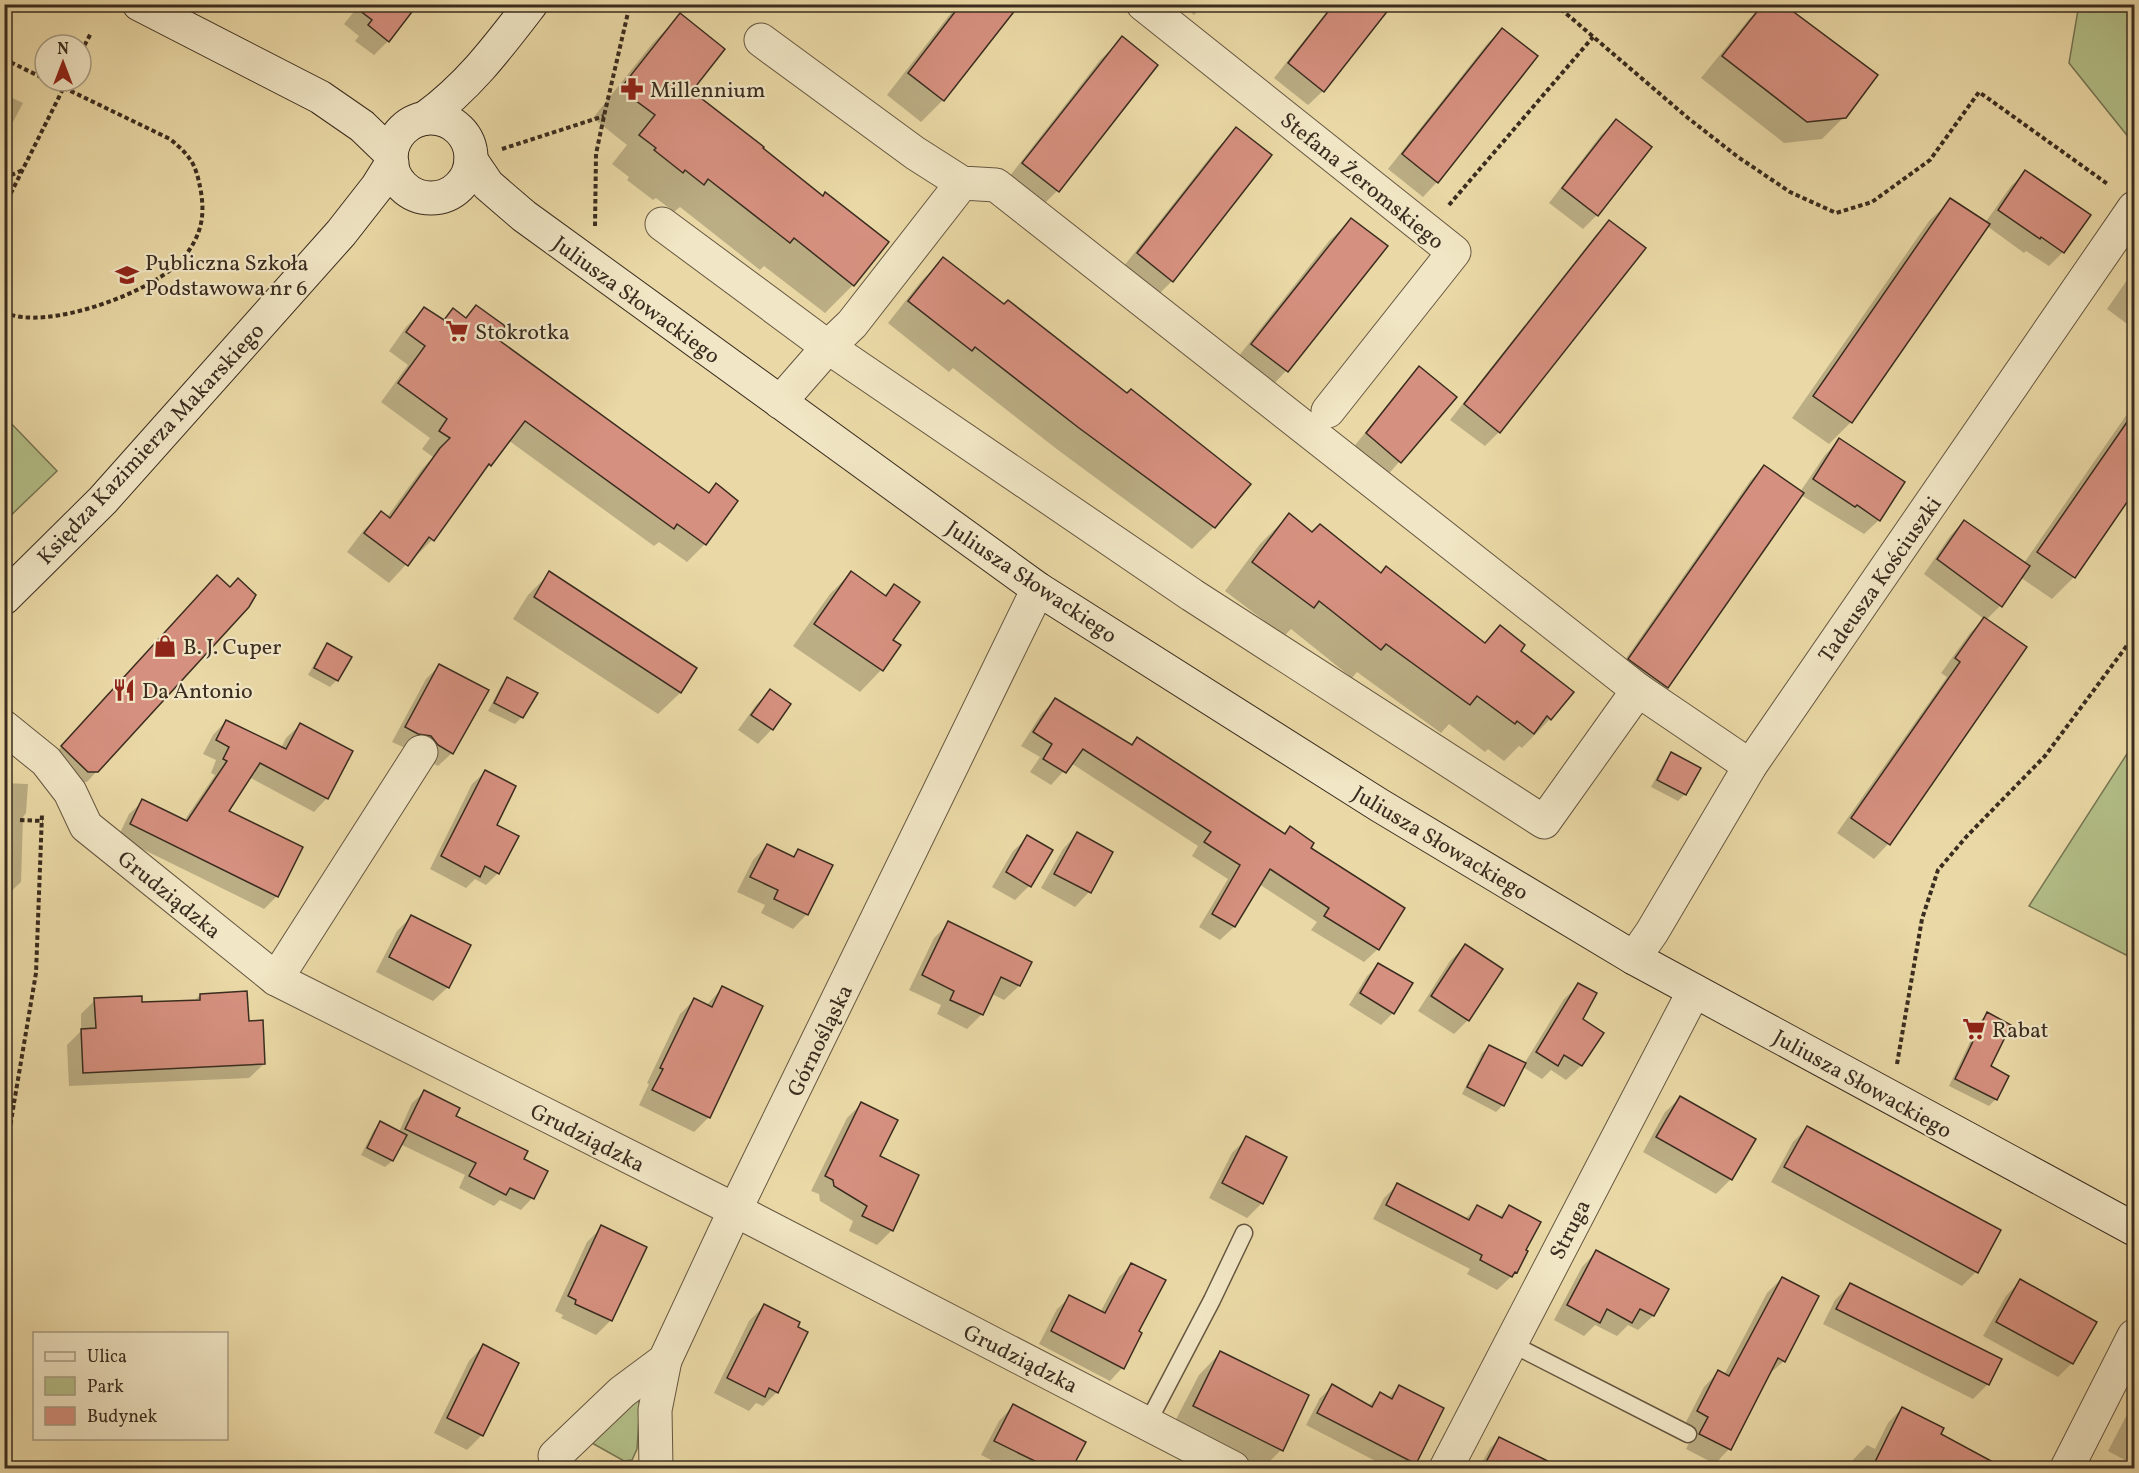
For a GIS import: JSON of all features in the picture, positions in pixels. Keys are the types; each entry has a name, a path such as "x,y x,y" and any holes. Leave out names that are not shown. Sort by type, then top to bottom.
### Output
{"street":[{"path":"139,4 320,97 363,126 392,158 398,180 411,192 427,197 451,192 464,180 469,171 477,150 464,116 486,62"},
{"path":"392,158 397,137 451,99 486,62 531,4"},
{"name":"Stefana Żeromskiego","path":"1143,4 1454,252 1328,411"},
{"path":"761,40 915,153 962,183 996,185 1638,690 1750,766"},
{"path":"320,97 417,121 443,120 451,123 477,150"},
{"name":"Juliusza Słowackiego","path":"477,150 488,185 524,216 1038,589 1379,805 1634,957 2134,1229"},
{"name":"Księdza Kazimierza Makarskiego","path":"4,598 103,500 341,233 377,187 392,158"},
{"path":"780,402 828,347 852,324 962,183"},
{"name":"Księdza Kazimierza Makarskiego","path":"341,233 384,200 411,192"},
{"name":"Juliusza Słowackiego","path":"451,192 480,198 524,216"},
{"name":"Tadeusza Kościuszki","path":"1634,957 1652,932 1750,766 2125,199"},
{"path":"662,224 828,347 1192,595 1544,822 1638,690"},
{"name":"Górnośląska","path":"560,1464 622,1392 665,1360 735,1210 1038,589"},
{"name":"Grudziądzka","path":"4,726 46,761 70,792 86,826 276,979 735,1210 1233,1468"},
{"path":"276,979 421,752"},
{"name":"Struga","path":"1446,1468 1694,991"},
{"path":"2067,1468 2134,1336"},
{"path":"656,1468 655,1410 665,1360"}],"lane":[{"path":"1147,1424 1212,1300 1244,1233"},
{"path":"1510,1343 1688,1434"}],"path":[{"path":"596,227 597,154 630,4"},
{"path":"1555,4 1688,118 1738,157 1790,192 1836,213 1872,202 1930,160 1979,92 2125,199"},
{"path":"1426,231 1593,37"},
{"path":"4,59 33,73"},
{"path":"4,207 61,93"},
{"path":"4,312 14,317 51,318 95,306 135,291 165,274 184,258 197,237 204,213 197,169 183,149 170,139 73,93"},
{"path":"477,150 604,116"},
{"path":"4,178 23,170"},
{"path":"1883,1094 1897,1065 1922,919 1938,870 1967,836 2045,756 2134,636"},
{"path":"4,1166 7,1134 36,972 42,811"},
{"path":"4,1095 14,1103"}],"green space":[{"path":"2079,4 2134,5 2134,144 2069,63"},
{"path":"5,417 57,471 5,521"},
{"path":"2134,743 2134,959 2029,906"},
{"path":"636,1399 640,1403 637,1449 632,1460 624,1461 592,1443"}],"building":[{"path":"351,4 418,4 389,42 368,25 372,20"},
{"path":"961,4 1020,4 944,101 908,73"},
{"path":"1334,4 1393,4 1324,92 1288,63"},
{"path":"1763,4 1783,4 1878,75 1846,118 1807,122 1722,56"},
{"path":"680,13 725,49 692,91 823,196 825,192 889,242 854,286 794,238 790,243 708,179 704,185 685,170 683,173 639,135 655,115 620,89"},
{"path":"1502,28 1538,56 1438,183 1402,154"},
{"path":"1122,36 1158,65 1059,192 1022,163"},
{"path":"1616,119 1652,147 1598,216 1562,188"},
{"path":"1236,127 1272,155 1173,282 1137,253"},
{"path":"2025,170 2091,215 2064,253 1998,210"},
{"path":"1950,198 1990,224 1852,423 1813,396"},
{"path":"1351,218 1388,246 1288,372 1251,344"},
{"path":"1609,220 1646,248 1500,433 1464,404"},
{"path":"943,257 1004,304 1008,300 1127,393 1131,389 1251,484 1215,528 1079,428 975,347 972,351 908,301"},
{"path":"476,305 505,326 496,338 709,493 716,483 738,501 706,545 677,524 674,529 525,421 491,466 489,464 434,541 429,537 408,566 364,533 381,511 390,518 440,448 450,438 439,431 447,419 398,383 425,346 406,332 424,307 444,320 453,308 466,318"},
{"path":"1419,366 1457,397 1401,463 1366,433"},
{"path":"2134,412 2134,492 2075,578 2037,552"},
{"path":"1839,438 1905,482 1880,521 1813,479"},
{"path":"1764,465 1804,493 1668,688 1628,659"},
{"path":"1289,513 1312,532 1320,524 1381,573 1386,566 1485,643 1500,625 1525,645 1521,651 1574,692 1551,720 1547,716 1534,734 1517,721 1515,724 1477,696 1470,705 1386,644 1381,650 1319,601 1314,608 1252,562"},
{"path":"1964,520 2030,566 2002,607 1937,559"},
{"path":"549,571 697,668 681,693 534,597"},
{"path":"851,571 886,596 894,584 920,602 893,640 901,645 883,671 814,624"},
{"path":"217,575 230,587 238,578 256,595 249,607 98,772 88,772 61,746"},
{"path":"1984,617 2027,647 1890,845 1851,818 1960,662 1955,658"},
{"path":"327,643 352,657 338,681 314,668"},
{"path":"439,664 489,690 453,754 438,745 431,736 418,734 405,727"},
{"path":"507,677 538,693 523,718 494,703"},
{"path":"770,689 791,704 773,730 751,715"},
{"path":"1055,698 1132,745 1137,737 1285,834 1290,826 1314,843 1311,848 1405,908 1379,950 1324,916 1329,908 1270,869 1235,927 1212,914 1240,865 1204,842 1211,832 1083,749 1066,773 1043,759 1052,744 1033,732"},
{"path":"226,720 286,749 300,723 353,751 328,799 260,763 229,811 303,847 278,897 130,824 142,799 187,821 227,761 223,759 229,747 216,740"},
{"path":"1671,752 1701,768 1686,795 1657,780"},
{"path":"485,770 516,786 497,825 519,836 499,874 485,866 480,877 441,856"},
{"path":"1077,832 1113,852 1091,893 1054,874"},
{"path":"1027,835 1053,850 1031,887 1006,872"},
{"path":"767,844 794,857 798,849 833,865 808,915 774,899 778,890 750,877"},
{"path":"411,915 471,945 449,988 389,957"},
{"path":"948,921 1032,962 1020,986 1001,977 983,1015 950,1000 954,991 922,975"},
{"path":"1465,944 1503,969 1469,1021 1431,996"},
{"path":"1378,963 1413,983 1394,1014 1360,993"},
{"path":"1578,983 1597,993 1583,1019 1604,1033 1582,1066 1564,1055 1558,1066 1536,1052"},
{"path":"722,986 763,1006 710,1118 652,1090 663,1069 660,1068 694,998 712,1007"},
{"path":"247,991 249,1021 263,1020 265,1064 83,1073 81,1029 96,1028 94,998 142,996 142,1002 200,1000 200,994"},
{"path":"1987,1012 2011,1025 1991,1066 2009,1076 1997,1100 1955,1079"},
{"path":"1489,1045 1526,1063 1504,1106 1467,1087"},
{"path":"424,1090 460,1108 456,1116 528,1151 524,1159 548,1171 534,1199 510,1188 506,1195 469,1176 476,1163 405,1129"},
{"path":"1680,1096 1756,1139 1732,1180 1656,1137"},
{"path":"861,1102 898,1120 880,1156 919,1175 893,1231 862,1216 867,1206 834,1186 833,1180 825,1176"},
{"path":"380,1121 407,1135 393,1161 367,1148"},
{"path":"1807,1126 2001,1230 1978,1273 1784,1167"},
{"path":"1246,1136 1287,1157 1263,1204 1222,1183"},
{"path":"1397,1183 1469,1220 1477,1205 1502,1218 1509,1205 1541,1222 1517,1273 1515,1272 1512,1277 1480,1260 1482,1255 1386,1205"},
{"path":"601,1225 647,1247 612,1321 575,1304 576,1300 568,1296"},
{"path":"1596,1250 1669,1289 1654,1316 1640,1309 1632,1323 1607,1309 1600,1323 1567,1305"},
{"path":"1131,1263 1166,1280 1139,1331 1142,1333 1124,1369 1051,1331 1069,1295 1105,1313"},
{"path":"1782,1277 1819,1296 1785,1362 1778,1358 1731,1450 1699,1434 1708,1417 1697,1411 1718,1370 1729,1376"},
{"path":"2020,1279 2097,1322 2073,1364 1996,1322"},
{"path":"1850,1283 2002,1359 1989,1385 1836,1309"},
{"path":"764,1304 800,1322 798,1327 808,1332 778,1393 769,1388 765,1397 727,1378"},
{"path":"483,1344 519,1363 483,1436 447,1418"},
{"path":"1220,1351 1309,1395 1283,1451 1193,1406"},
{"path":"1332,1384 1372,1407 1380,1392 1392,1399 1399,1385 1444,1408 1416,1464 1317,1413"},
{"path":"1013,1404 1086,1442 1072,1468 1049,1468 994,1441"},
{"path":"1902,1407 1944,1428 1941,1434 2004,1468 1872,1468"},
{"path":"1499,1437 1562,1468 1483,1468"}],"place":[{"name":"Millennium","path":"632,89"},
{"name":"Publiczna Szkoła Podstawowa nr 6","path":"127,275"},
{"name":"Stokrotka","path":"457,331"},
{"name":"B. J. Cuper","path":"165,646"},
{"name":"Da Antonio","path":"124,690"},
{"name":"Rabat","path":"1974,1029"}]}
